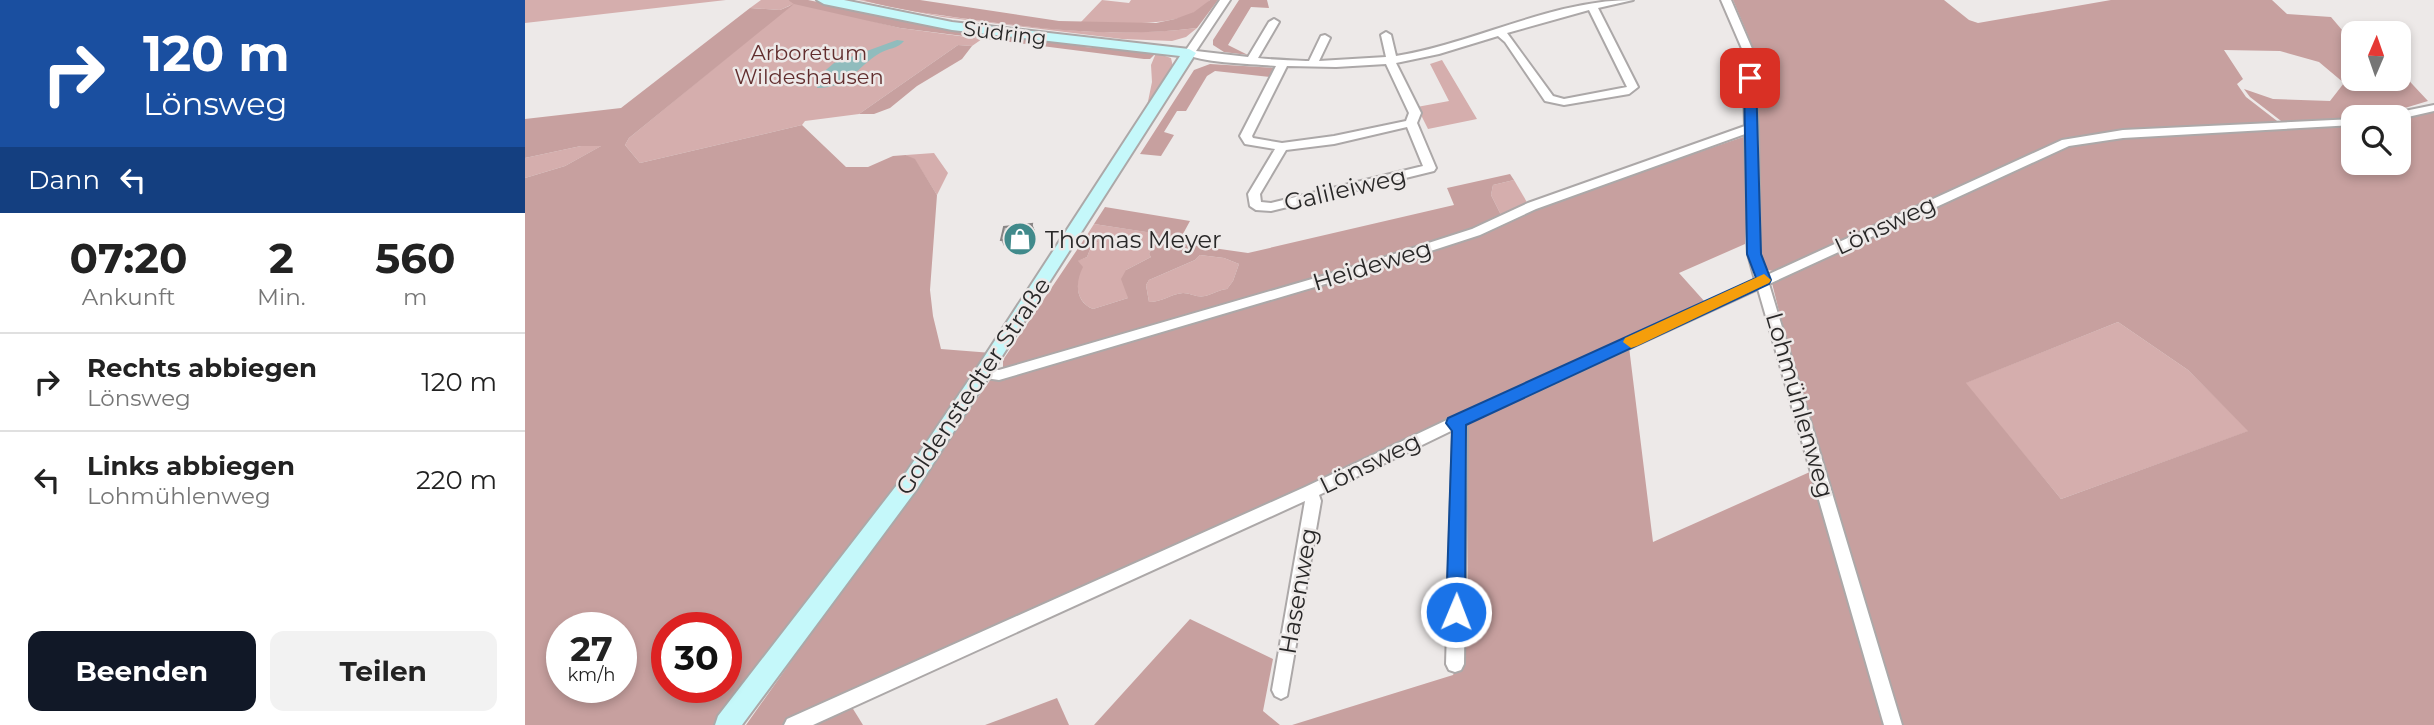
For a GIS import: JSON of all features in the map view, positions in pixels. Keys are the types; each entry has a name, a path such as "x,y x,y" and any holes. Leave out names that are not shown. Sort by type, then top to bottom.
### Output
{"main road":[{"name":"Südring","path":"824,0 953,26 1189,53"},
{"name":"Goldenstedter Straße","path":"727,725 874,534 984,373 1189,53"}],"street":[{"name":"Goldenstedter Straße","path":"1189,53 1225,0"},
{"path":"1189,53 1313,64 1391,60 1424,55 1591,6 1628,0"},
{"name":"Lohmühlenweg","path":"1726,0 1748,51 1754,254 1764,280 1803,426 1834,520 1893,725"},
{"path":"1501,33 1509,40 1549,99 1565,102 1629,91 1633,87 1591,6"},
{"path":"1252,60 1274,22"},
{"path":"1284,61 1246,136 1249,141 1282,147 1411,123 1415,113 1391,60 1386,35"},
{"path":"1313,64 1325,38"},
{"path":"2411,113 2434,108"},
{"name":"Galileiweg","path":"1282,147 1254,194 1256,206 1271,207 1425,170 1431,165 1411,123"},
{"name":"Lönsweg","path":"793,725 1310,492 1764,280 2075,141 2123,134 2341,123"},
{"name":"Heideweg","path":"984,373 999,374 1364,268 1476,232 1532,206 1752,127"},
{"path":"1454,423 1460,428 1455,664"},
{"name":"Hasenweg","path":"1281,690 1313,501 1310,492"}],"green space":[{"path":"525,0 726,0 525,23"},
{"name":"Arboretum Wildeshausen","path":"761,0 788,0 900,28 982,39 972,46 958,45 859,114 805,121 802,125 640,163 625,145 629,138 791,5 780,10 750,8"},
{"path":"858,0 937,15 1067,30 1131,32 1197,28 1186,37 1172,41 1122,39 942,17"},
{"path":"1102,0 1129,3 1131,0 1210,0 1199,10 1168,21 1081,22"},
{"path":"1156,53 1171,58 1173,67 1146,111 1152,82 1151,65"},
{"path":"1442,60 1477,119 1428,129 1417,107 1449,101 1430,64"},
{"path":"603,145 565,166 525,178 525,158 581,146"},
{"path":"934,153 948,173 937,195 915,160 906,155"},
{"path":"1514,180 1528,204 1502,217 1491,195 1493,185"},
{"path":"1094,224 1160,234 1149,254 1151,257 1126,270 1128,298 1093,309 1082,301 1079,295 1077,261 1087,257 1091,247 1099,241 1087,235"},
{"path":"1200,255 1224,258 1239,264 1227,289 1202,296 1179,294 1149,302 1146,285 1149,280 1195,260"},
{"path":"2118,322 2188,370 2249,431 2061,499 1965,383"}],"shaded area":[{"path":"788,0 808,0 945,28 1085,47 1156,53 1150,59 1144,59 900,28 794,4"},
{"path":"863,0 920,0 1059,21 1156,23 1194,12 1210,0 1218,0 1197,28 1111,32 997,23"},
{"path":"1239,0 1267,0 1269,8 1251,7 1228,45 1248,55 1224,52 1213,45 1213,40"},
{"path":"1733,0 1944,0 1969,20 1978,23 2111,0 2272,0 2287,14 2331,17 2341,29 2341,80 2319,62 2280,51 2224,50 2243,79 2237,84 2246,97 2281,124 2065,138 1774,271 1766,270 1760,251 1753,60 1749,38"},
{"path":"794,4 629,138 625,145 640,163 802,125 846,167 868,167 893,156 906,155 915,159 937,195 930,290 941,349 992,353 872,530 742,698 742,612 651,612 651,703 738,703 721,725 525,725 525,178 565,166 601,146 581,146 525,158 525,119 621,108 750,8 780,10"},
{"path":"958,45 972,46 962,59 917,86 890,108 874,114 859,114"},
{"path":"1210,64 1275,68 1270,77 1215,71 1207,76 1186,111 1177,111 1164,132 1174,135 1161,156 1140,154 1194,70"},
{"path":"2411,83 2428,101 2411,106 2341,105 2341,120 2285,124 2250,97 2244,89 2273,99 2330,101 2341,87 2341,91 2411,91"},
{"path":"2434,111 2434,725 1899,725 1798,388 1772,283 1862,238 2065,147 2092,141 2341,126 2341,175 2411,175 2411,116","holes":["2118,322 2188,370 2248,431 2061,499 1966,383"]},
{"path":"1749,135 1745,244 1679,273 1705,302 1456,419 786,725 746,725 991,379 1365,270 1531,209"},
{"path":"1510,174 1514,180 1493,185 1491,195 1502,217 1434,244 1008,370 1003,367 1003,360 1087,235 1099,241 1091,247 1087,257 1078,261 1083,267 1078,291 1083,302 1093,309 1128,298 1121,279 1126,270 1151,257 1149,254 1159,234 1094,224 1105,207 1190,221 1178,243 1248,253 1454,205 1447,188","holes":["1200,255 1224,258 1239,264 1227,289 1202,296 1179,294 1149,302 1146,285 1149,280 1195,260"]},
{"path":"1629,347 1653,542 1812,471 1883,725 1292,725 1453,675 1468,643 1467,421"},
{"path":"1190,619 1273,659 1263,711 1280,725 1094,725"},
{"path":"1057,698 1069,725 985,725"},
{"path":"850,704 863,725 805,725"}],"water":[{"path":"897,40 904,41 871,59 845,81 817,88 820,75 834,63"}],"building":[{"path":"1032,224 1029,238 1001,240 1004,227"}],"slow traffic":[{"path":"1631,342 1764,280"}],"place":[{"name":"Thomas Meyer","path":"1020,239"}],"route":[{"path":"1456,612 1460,428 1454,423 1764,280 1754,254 1750,78"}]}
